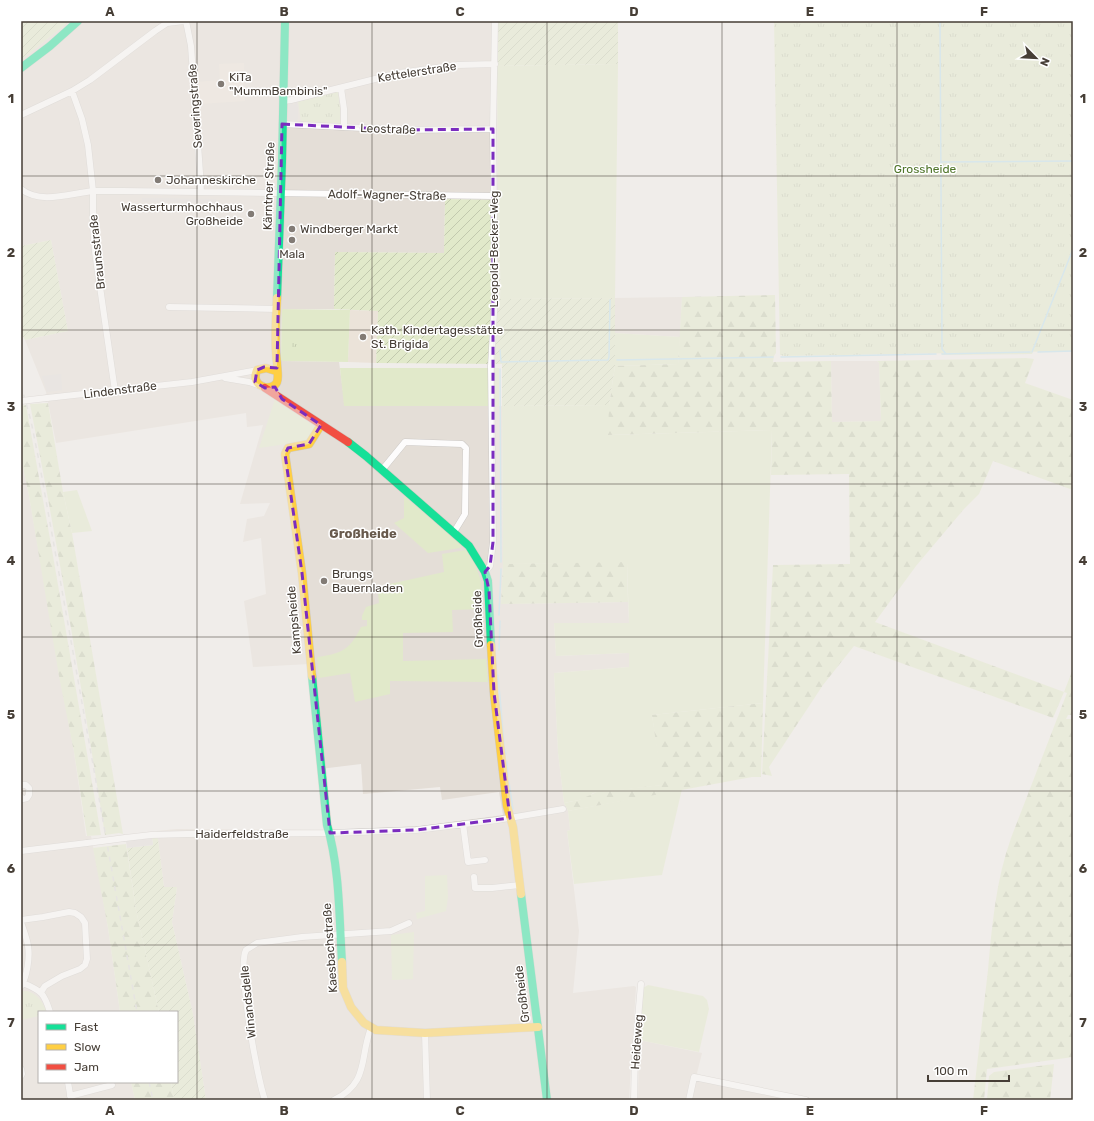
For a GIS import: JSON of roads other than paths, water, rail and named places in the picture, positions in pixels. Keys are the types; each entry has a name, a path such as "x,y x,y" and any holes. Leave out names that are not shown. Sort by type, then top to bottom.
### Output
{"street":[{"path":"21,68 50,46 78,21"},
{"path":"21,115 72,91 111,65 167,23 185,21"},
{"name":"Severingstraße","path":"185,21 192,53 200,192"},
{"name":"Kärntner Straße","path":"276,371 275,351 281,193 285,21"},
{"name":"Leopold-Becker-Weg","path":"485,572 490,566 494,542 491,366 495,294 493,128 495,21"},
{"name":"Kettelerstraße","path":"283,101 399,73 458,65 494,64"},
{"path":"341,88 344,127"},
{"name":"Braunsstraße","path":"72,91 82,119 88,145 93,191 95,252 115,391"},
{"name":"Leostraße","path":"282,124 403,130 493,128"},
{"name":"Adolf-Wagner-Straße","path":"21,189 34,196 46,197 93,191 493,196"},
{"path":"169,307 277,309"},
{"path":"264,367 275,351"},
{"path":"264,367 272,368 276,371 278,378 275,385 271,388 262,386 254,378 256,370 264,367"},
{"name":"Lindenstraße","path":"21,401 218,378 256,370"},
{"name":"Lindenstraße","path":"218,378 236,379 262,386"},
{"name":"Großheide","path":"275,385 277,393 282,399"},
{"name":"Großheide","path":"262,386 320,425 341,437 382,470 469,546 485,572 489,590 491,658 501,755 510,818 513,827 525,935 531,964 547,1100"},
{"name":"Kampsheide","path":"320,425 309,444 288,448 285,454 302,572 314,705 327,825 330,833"},
{"path":"382,470 405,442 462,444 466,448 465,514 454,532"},
{"path":"21,785 26,785 29,788 29,795 27,798 21,797"},
{"name":"Haiderfeldstraße","path":"21,851 151,835 330,833 416,830 510,818 563,809"},
{"path":"463,824 468,862 485,860"},
{"name":"Kaesbachstraße","path":"330,833 338,894 343,988 346,1001 352,1010 359,1019 371,1028"},
{"path":"474,877 475,888 520,885"},
{"path":"41,992 45,986 62,976 80,969 85,965 87,959 84,923 81,917 75,913 69,912 21,921 28,946 27,968 22,985 41,992 46,998 50,1011"},
{"name":"Winandsdelle","path":"265,1100 249,1023 243,964 244,952 257,943 302,937 390,931 409,924"},
{"name":"Heideweg","path":"634,1100 635,1053 641,984"},
{"path":"334,1100 351,1088 359,1077 365,1055 366,1041 371,1028 376,1030 425,1033 538,1027"},
{"path":"425,1033 427,1100"},
{"path":"21,1069 21,1076"},
{"path":"689,1100 694,1076 806,1100"},
{"path":"68,1083 71,1098 112,1085"}],"waterway":[{"path":"940,21 942,349 946,354"},
{"path":"941,162 1073,161"},
{"path":"1032,352 1073,249"},
{"path":"500,350 501,362 608,360 610,300"},
{"path":"1038,352 1073,351"},
{"path":"942,354 1030,352"},
{"path":"781,357 936,354"},
{"path":"617,360 773,357"},
{"path":"500,369 501,562"},
{"path":"499,615 501,569"},
{"path":"499,650 500,621"},
{"path":"498,675 504,743"},
{"path":"505,749 506,754"},
{"path":"507,762 508,776"},
{"path":"509,782 513,809"}],"railway":[{"path":"21,385 31,421 39,461 137,1011"},
{"path":"149,1083 153,1100"}],"place":[{"name":"KiTa \"MummBambinis\"","path":"221,84"},
{"name":"Johanneskirche","path":"158,180"},
{"name":"Wasserturmhochhaus Großheide","path":"251,214"},
{"name":"Windberger Markt","path":"292,229"},
{"name":"Mala","path":"292,240"},
{"name":"Kath. Kindertagesstätte St. Brigida","path":"363,337"},
{"name":"Brungs Bauernladen","path":"324,581"}],"district":[{"name":"Großheide","path":"363,533"}],"park label":[{"name":"Grossheide","path":"925,169"}]}
